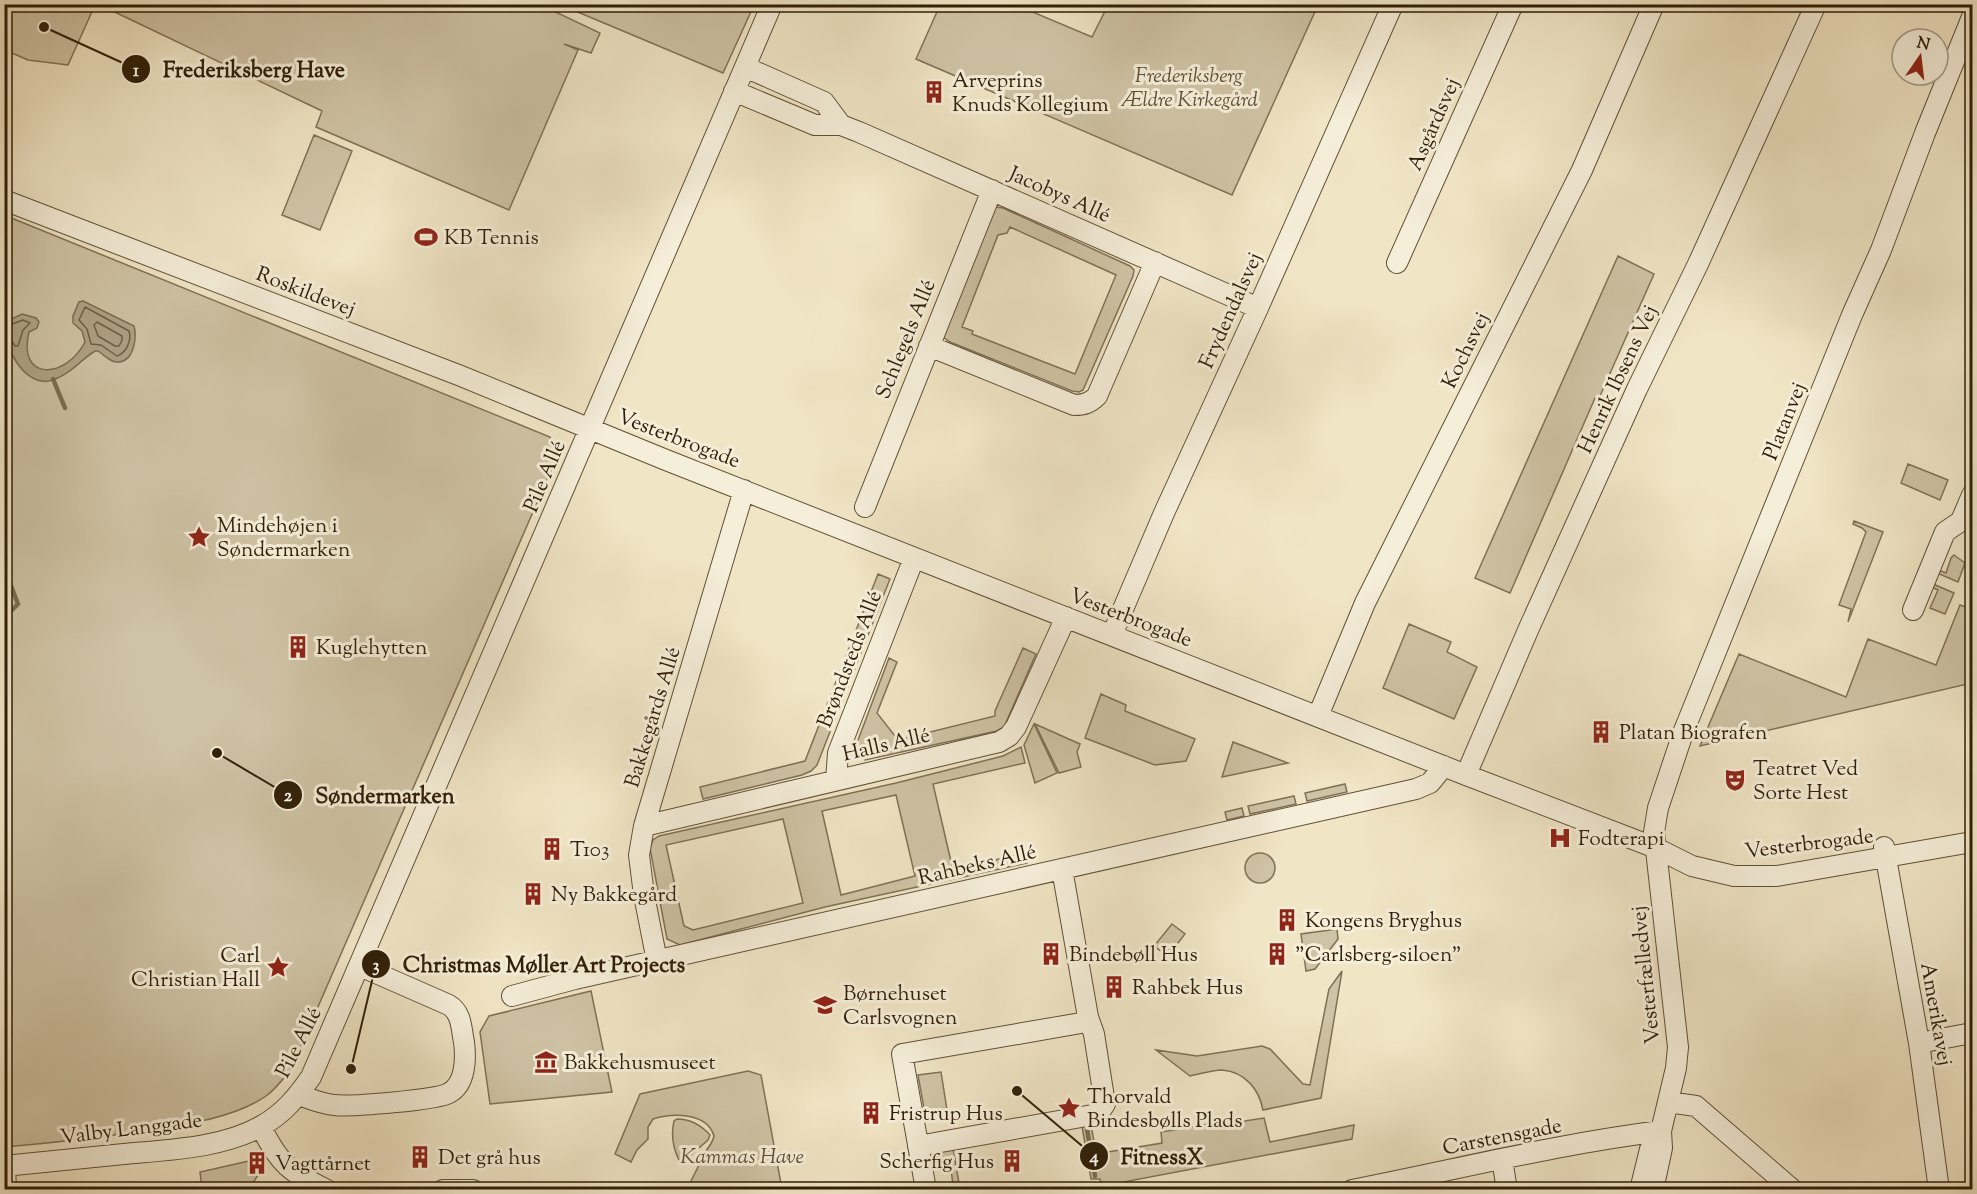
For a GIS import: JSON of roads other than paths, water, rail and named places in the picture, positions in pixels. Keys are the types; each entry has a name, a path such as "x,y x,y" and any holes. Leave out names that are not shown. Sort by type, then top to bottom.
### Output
{"street":[{"name":"Pile Allé","path":"261,1127 279,1115 299,1095 311,1077 772,4"},
{"name":"Frydendalsvej","path":"1112,635 1164,513 1393,4"},
{"name":"Asgårdsvej","path":"1397,263 1513,4"},
{"name":"Kochsvej","path":"1318,716 1365,603 1582,170 1654,4"},
{"name":"Henrik Ibsens Vej","path":"1466,775 1529,628 1637,389 1698,264 1816,4"},
{"name":"Platanvej","path":"1656,848 1654,824 1683,734 1852,315 1884,243 1972,17"},
{"name":"Jacobys Allé","path":"745,67 824,102 841,125"},
{"name":"Jacobys Allé","path":"735,90 815,125 841,125 1258,308"},
{"name":"Schlegels Allé","path":"865,507 992,190"},
{"name":"Roskildevej","path":"4,200 461,376 589,428"},
{"path":"929,346 1074,405 1083,405 1091,402 1097,396 1155,262"},
{"name":"Vesterbrogade","path":"589,428 914,558 1656,848 1692,866 1749,877 1777,876 1972,832"},
{"name":"Bakkegårds Allé","path":"657,961 639,855 644,826 744,489"},
{"path":"1913,610 1944,532 1961,521 1972,495"},
{"name":"Brøndsteds Allé","path":"836,780 838,753 914,558"},
{"name":"Halls Allé","path":"644,826 999,742 1016,728 1066,617"},
{"name":"Rahbeks Allé","path":"512,996 560,983 1416,789 1430,783 1444,766"},
{"name":"Vesterbrogade","path":"1885,853 1972,842"},
{"name":"Vesterfælledvej","path":"1653,1190 1662,1148 1661,1131 1676,1068 1678,1040 1656,848"},
{"name":"Amerikavej","path":"1885,853 1918,1043 1939,1190"},
{"path":"918,1146 1098,1114 1105,1104 1062,869"},
{"path":"299,1095 337,1106 429,1098 449,1093 461,1077 465,1058 460,1019 456,1011 448,1005 360,966"},
{"path":"926,1190 902,1054 1081,1023 1088,1017"},
{"path":"1918,1043 1972,1034"},
{"path":"1668,1102 1696,1106 1793,1190"},
{"path":"261,1127 272,1149 288,1167 327,1190"},
{"name":"Valby Langgade","path":"5,1166 179,1149 226,1139 261,1127"},
{"name":"Vesterfælledvej","path":"1640,1190 1651,1146 1661,1131"},
{"name":"Carstensgade","path":"1352,1190 1417,1183 1502,1159 1661,1131"},
{"path":"1502,1159 1507,1190"},
{"path":"5,1166 6,1190"},
{"path":"443,1190 473,1190"}],"water":[{"path":"83,301 134,326 135,342 128,358 116,362 95,351 56,379 39,381 30,377 22,370 10,351 6,330 7,321 22,314 36,318 39,322 37,328 29,332 27,348 30,360 36,367 45,370 55,368 66,363 85,342 82,331 73,323 73,316 79,302"}],"waterway":[{"path":"53,379 65,408"},
{"path":"4,575 8,578 18,604 4,618"},
{"path":"1087,1129 1095,1176"}],"place":[{"name":"Frederiksberg Have","path":"44,27"},
{"name":"Arveprins Knuds Kollegium","path":"934,92"},
{"name":"KB Tennis","path":"426,237"},
{"name":"Mindehøjen i Søndermarken","path":"199,537"},
{"name":"Kuglehytten","path":"298,647"},
{"name":"Platan Biografen","path":"1601,732"},
{"name":"Søndermarken","path":"217,753"},
{"name":"Teatret Ved Sorte Hest","path":"1735,780"},
{"name":"Fodterapi","path":"1560,838"},
{"name":"T103","path":"552,849"},
{"name":"Ny Bakkegård","path":"533,894"},
{"name":"Kongens Bryghus","path":"1287,920"},
{"name":"Bindebøll Hus","path":"1051,954"},
{"name":"\"Carlsberg-siloen\"","path":"1277,954"},
{"name":"Carl Christian Hall","path":"278,967"},
{"name":"Rahbek Hus","path":"1114,987"},
{"name":"Børnehuset Carlsvognen","path":"825,1005"},
{"name":"Bakkehusmuseet","path":"546,1062"},
{"name":"Christmas Møller Art Projects","path":"351,1069"},
{"name":"FitnessX","path":"1017,1091"},
{"name":"Thorvald Bindesbølls Plads","path":"1069,1108"},
{"name":"Fristrup Hus","path":"871,1113"},
{"name":"Det grå hus","path":"420,1157"},
{"name":"Scherfig Hus","path":"1012,1161"},
{"name":"Vagttårnet","path":"257,1163"}],"park label":[{"name":"Frederiksberg Ældre Kirkegård","path":"1189,87"},
{"name":"Kammas Have","path":"742,1156"}]}
